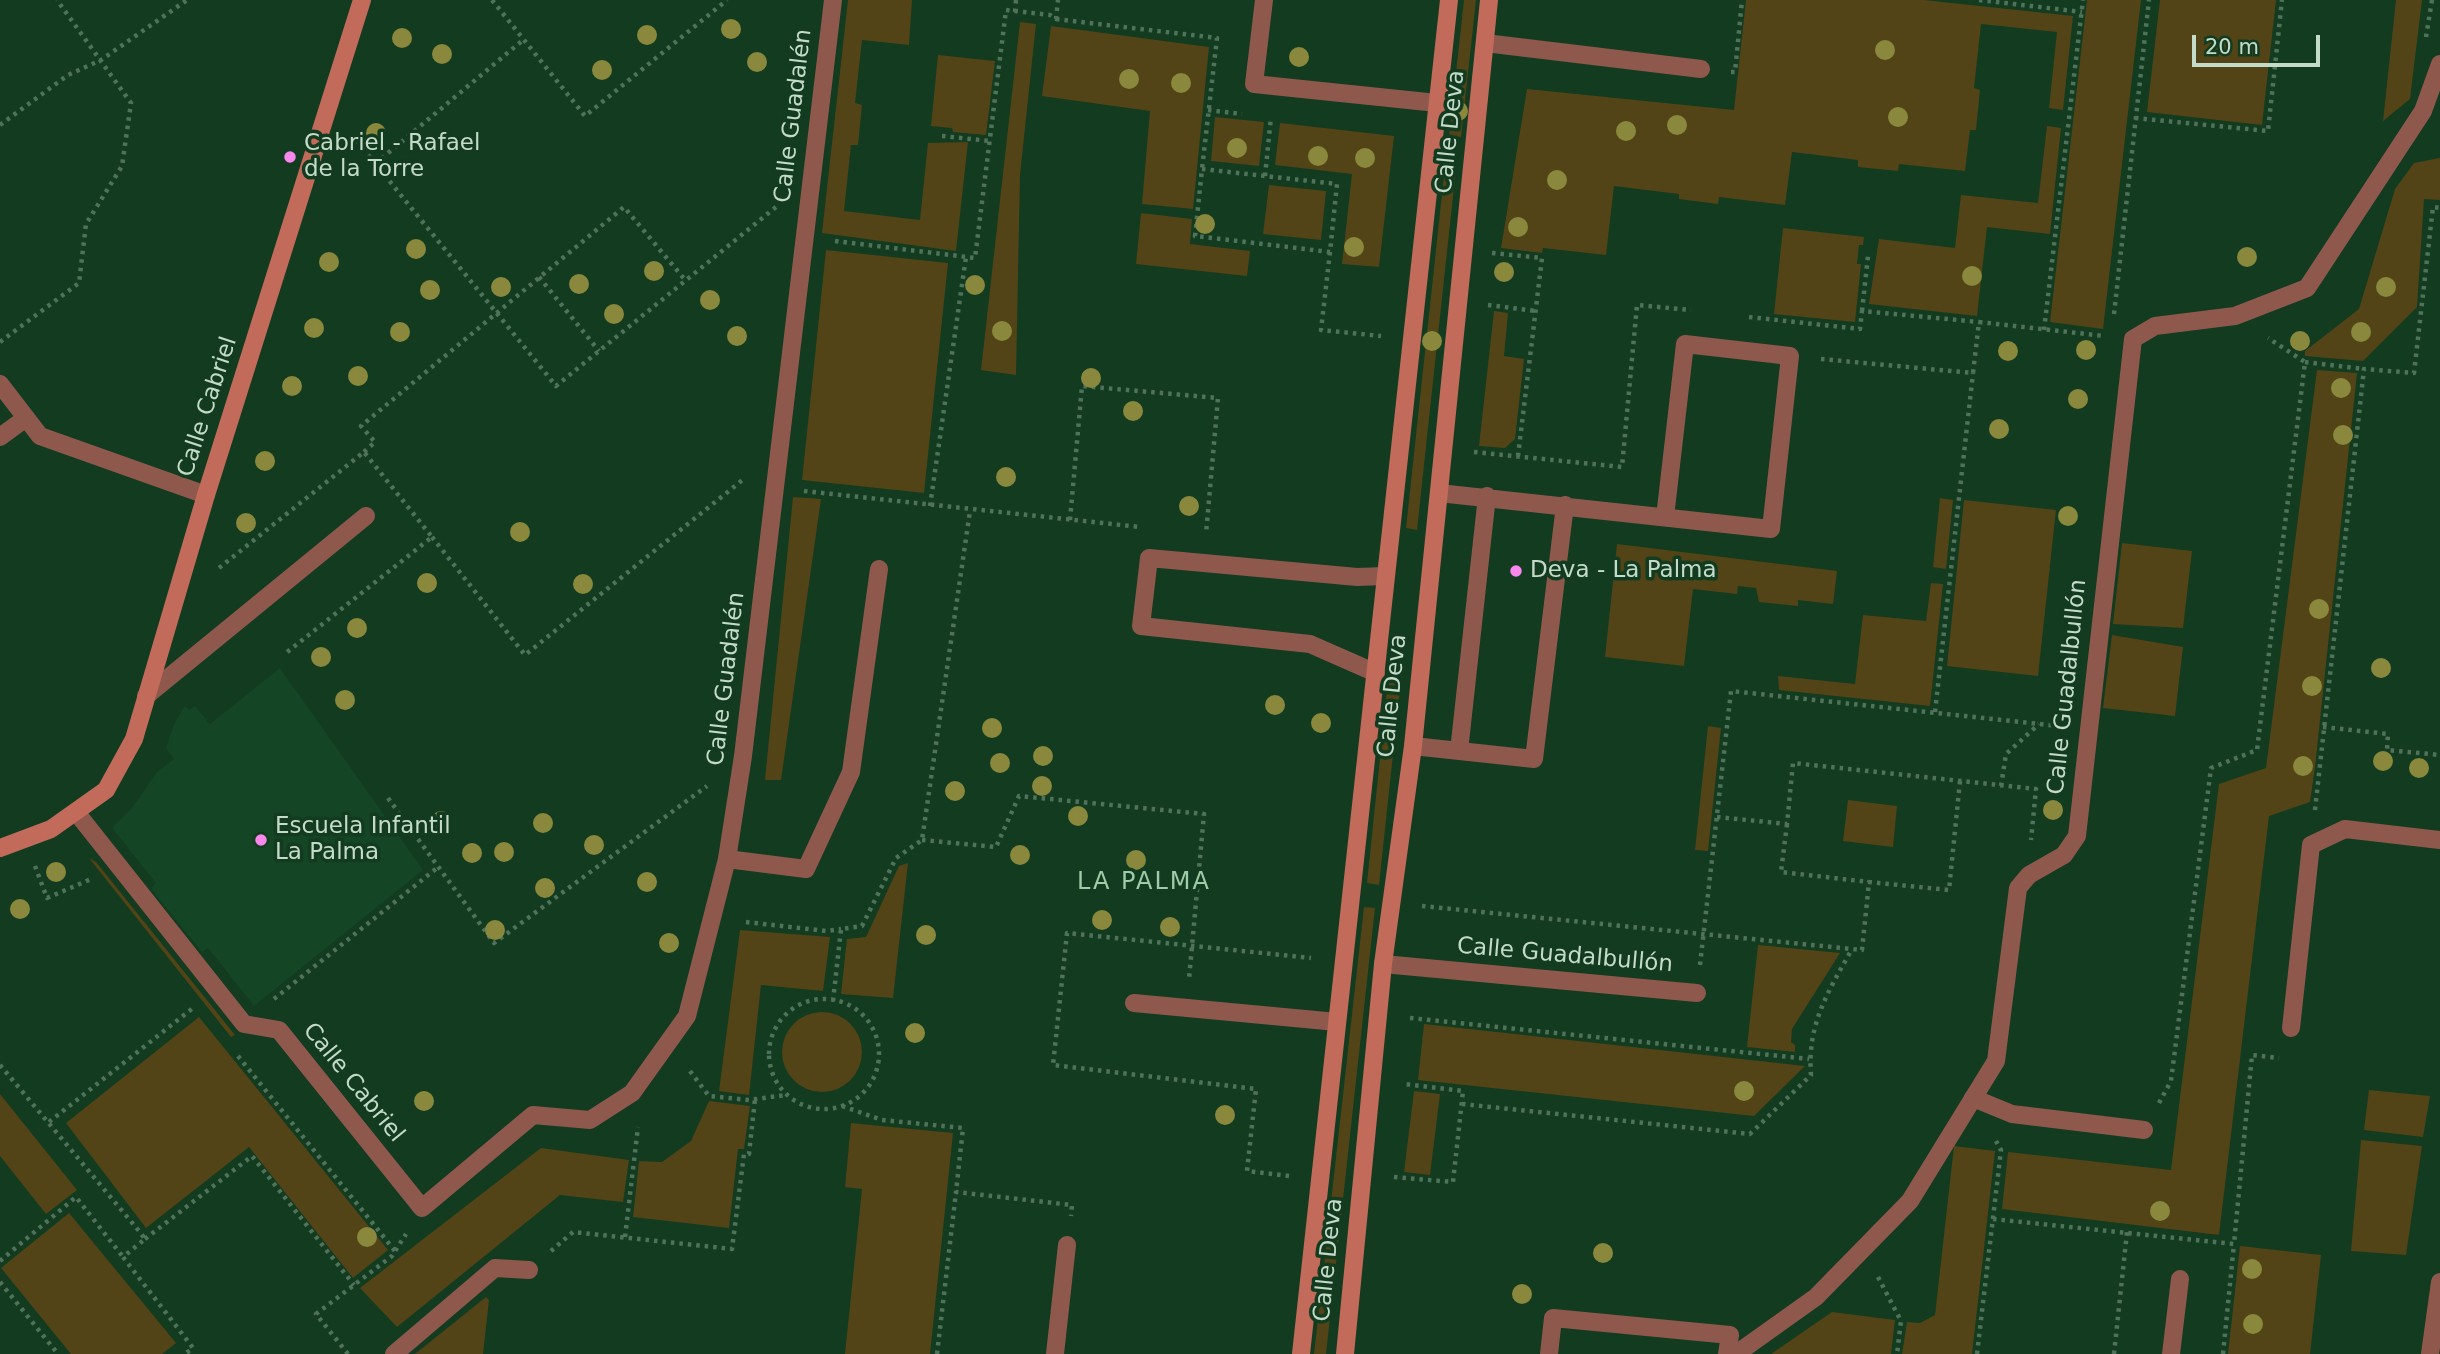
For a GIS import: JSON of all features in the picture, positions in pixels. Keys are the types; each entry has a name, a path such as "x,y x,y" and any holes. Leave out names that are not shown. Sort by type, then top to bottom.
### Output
{"street":[{"name":"Calle Cabriel","path":"0,848 51,829 106,790 134,739 206,495 362,0"},
{"name":"Calle Guadalén","path":"422,1208 533,1115 590,1120 632,1093 687,1016 727,859 747,729 833,0"},
{"name":"Calle Deva","path":"1264,0 1254,83 1437,103"},
{"name":"Calle Deva","path":"1301,1354 1449,0"},
{"name":"Calle Deva","path":"1345,1354 1383,964 1413,746 1489,0"},
{"name":"Calle Deva","path":"1485,43 1701,69"},
{"name":"Calle Guadalbullón","path":"1736,1354 1816,1297 1910,1201 1996,1061 2018,888 2029,876 2064,855 2077,836 2133,339 2155,326 2235,316 2307,288 2423,111 2440,64"},
{"path":"1439,493 1487,496 1665,517 1771,529 1790,356 1685,344 1665,517"},
{"path":"0,384 40,436 206,495"},
{"path":"0,437 26,418"},
{"path":"1459,751 1487,496"},
{"path":"1413,746 1534,759 1565,505"},
{"path":"146,696 366,516"},
{"name":"Calle Deva","path":"1376,673 1310,644 1141,626 1149,558 1357,577 1385,576"},
{"path":"727,859 806,869 850,772 879,569"},
{"name":"Calle Cabriel","path":"76,812 244,1024 279,1031 422,1208"},
{"path":"2291,1028 2311,845 2345,830 2440,839"},
{"name":"Calle Guadalbullón","path":"1383,964 1697,993"},
{"path":"1134,1003 1337,1022"},
{"path":"1973,1098 2012,1114 2144,1130"},
{"path":"1055,1354 1068,1245"},
{"path":"394,1354 495,1268 529,1270"},
{"path":"2171,1354 2180,1279"},
{"path":"2430,1354 2440,1282"},
{"path":"1549,1354 1553,1318 1730,1335 1727,1354"}],"path":[{"path":"0,342 79,283 86,224 122,166 131,103 57,0"},
{"path":"0,125 68,75 101,60 187,0"},
{"path":"492,0 585,116 727,0"},
{"path":"1015,12 1016,0"},
{"path":"1056,19 1058,0"},
{"path":"1701,69 1735,72 1742,0"},
{"path":"1979,0 2082,12"},
{"path":"2044,330 2083,0"},
{"path":"2114,322 2148,0"},
{"path":"2135,118 2268,131 2282,0"},
{"path":"826,240 975,258 1006,10 1050,15 1056,19 1217,38 1195,236 1330,252"},
{"path":"376,164 523,40"},
{"path":"1265,176 1271,117"},
{"path":"351,135 556,386 777,206"},
{"path":"942,136 990,141"},
{"path":"1202,169 1337,184 1321,330 1381,337"},
{"path":"364,452 375,442 361,426 624,207 685,281"},
{"path":"2235,316 2305,362 2414,373 2432,207 2440,208"},
{"path":"1499,254 1542,258 1518,457"},
{"path":"1862,311 1868,256"},
{"path":"930,506 966,257"},
{"path":"539,277 599,351"},
{"path":"1493,306 1536,311"},
{"path":"1935,712 1979,322 2104,336"},
{"path":"1790,356 1973,373"},
{"path":"2144,1130 2171,1081 2211,768 2257,750 2305,362"},
{"path":"2311,845 2364,369"},
{"path":"1070,520 1082,386 1217,398 1203,563"},
{"path":"432,537 524,655 751,474"},
{"path":"797,490 970,511 1152,528"},
{"path":"922,840 970,511"},
{"path":"1192,531 1206,533"},
{"name":"Calle Guadalbullón","path":"1697,993 1731,691 2059,726"},
{"path":"2001,786 2006,754 2039,724"},
{"path":"2323,727 2388,734 2388,750 2440,755"},
{"path":"1961,781 1949,890 1781,872 1793,763 2036,789 2031,838"},
{"path":"388,798 494,943 708,785"},
{"path":"746,922 826,931 862,926 896,858 922,840 996,847 1018,796 1204,814 1186,1008"},
{"path":"1717,817 1787,824"},
{"path":"250,1025 260,1010 437,868"},
{"path":"38,875 43,888"},
{"path":"1430,907 1862,950 1869,882"},
{"path":"833,1001 841,929"},
{"path":"1283,1175 1247,1171 1256,1089 1053,1065 1067,933 1311,958"},
{"path":"1462,1104 1750,1134 1811,1075 1809,1059 1815,1016 1852,949"},
{"path":"833,1001 841,1001 857,1011 870,1024 878,1042 878,1063 872,1081 860,1096 842,1106 823,1109 804,1105 787,1095 775,1079 769,1062 770,1044 776,1027 788,1012 804,1002 833,1001"},
{"path":"48,1122 198,1004"},
{"path":"1410,1018 1809,1059"},
{"path":"2223,1354 2252,1055 2287,1059 2291,1028"},
{"path":"232,1048 393,1253 316,1314 348,1354"},
{"path":"0,1065 145,1240"},
{"path":"690,1071 709,1096 755,1099 787,1095"},
{"path":"1394,1177 1453,1182 1462,1104 1463,1091 1404,1084"},
{"path":"529,1270 573,1232 732,1249 744,1154 749,1154 755,1099"},
{"path":"842,1106 882,1121 963,1128 937,1354"},
{"path":"625,1237 639,1123"},
{"path":"1976,1354 2001,1150"},
{"path":"123,1257 252,1156 354,1285"},
{"path":"956,1192 1072,1205 1068,1245"},
{"path":"0,1261 76,1197 193,1348 185,1354"},
{"path":"1993,1219 2234,1244"},
{"path":"2114,1354 2127,1232"},
{"path":"1863,1249 1901,1321 1897,1354"},
{"path":"0,1282 58,1354"}],"shaded area":[{"path":"848,0 912,0 909,45 862,40 855,103 862,105 858,145 851,145 844,211 920,220 928,143 968,142 956,251 822,233"},
{"path":"1464,0 1476,0 1461,137 1449,136"},
{"path":"1746,0 1924,0 2073,16 2063,110 2049,108 2057,32 1981,24 1974,88 1980,90 1976,130 1970,130 1965,171 1899,164 1898,171 1858,167 1858,160 1792,152 1785,205 1719,197 1718,204 1679,199 1679,194 1614,186 1606,255 1543,248 1542,253 1501,248 1527,89 1734,110"},
{"path":"2087,0 2141,0 2103,329 2050,322"},
{"path":"2160,0 2276,0 2262,125 2147,112"},
{"path":"2396,0 2422,0 2410,99 2383,121"},
{"path":"1020,22 1036,24 1020,175 1016,375 981,370"},
{"path":"1051,26 1209,47 1193,209 1142,204 1150,111 1042,96"},
{"path":"938,55 995,61 986,135 953,132 952,128 931,126"},
{"path":"1215,117 1264,122 1259,166 1211,161"},
{"path":"1280,123 1394,136 1379,267 1342,264 1352,174 1275,165"},
{"path":"2047,126 2061,128 2050,234 1987,227 1977,316 1869,304 1879,239 1955,248 1961,195 2038,203"},
{"path":"1446,157 1457,159 1417,530 1406,528"},
{"path":"2440,158 2440,200 2424,199 2417,307 2363,361 2305,356 2305,351 2359,309 2395,189 2414,163"},
{"path":"1269,185 1326,191 1321,240 1263,234"},
{"path":"1141,213 1192,219 1190,244 1250,251 1247,276 1136,264"},
{"path":"1783,228 1864,237 1863,245 1859,245 1857,264 1861,264 1855,322 1774,314"},
{"path":"826,250 948,263 924,493 802,480"},
{"path":"1494,311 1508,313 1504,356 1524,359 1515,439 1505,448 1479,446"},
{"path":"2317,370 2357,373 2315,767 2310,802 2269,816 2219,1235 2002,1209 2008,1152 2171,1170 2219,784 2266,768"},
{"path":"793,497 821,499 781,780 765,780"},
{"path":"1940,498 1953,500 1946,569 1933,567"},
{"path":"1964,500 2056,510 2038,676 1947,666"},
{"path":"2122,543 2192,551 2183,628 2113,624"},
{"path":"1617,544 1837,571 1833,604 1798,600 1798,606 1759,602 1756,588 1738,586 1737,594 1693,589 1684,666 1605,657"},
{"path":"1931,583 1943,584 1930,706 1779,690 1778,676 1855,684 1863,615 1926,621"},
{"path":"2112,635 2183,647 2175,716 2103,708"},
{"path":"1397,665 1402,670 1379,885 1367,883 1389,672 1392,666"},
{"name":"Escuela Infantil La Palma","path":"280,668 423,870 254,1006 208,948 202,952 163,904 151,888 156,883 112,828 132,808 157,772 174,759 166,748 175,722 185,706 189,710 195,706 210,724"},
{"path":"1708,726 1721,728 1708,851 1695,850"},
{"path":"1848,800 1897,806 1893,847 1843,841"},
{"path":"89,858 96,862 235,1035 231,1037"},
{"path":"908,863 893,998 841,994 847,939 866,937 899,866"},
{"path":"1364,907 1375,908 1326,1354 1314,1354"},
{"path":"740,930 830,937 823,991 761,985 749,1095 719,1091"},
{"path":"1758,945 1840,953 1792,1029 1791,1042 1795,1045 1795,1052 1747,1047"},
{"path":"822,1012 837,1015 850,1024 859,1037 862,1052 859,1067 850,1080 837,1089 822,1092 807,1089 794,1080 785,1067 782,1052 785,1037 794,1024 807,1015"},
{"path":"199,1017 388,1250 353,1278 249,1147 146,1228 66,1123"},
{"path":"1424,1024 1805,1066 1754,1116 1418,1080"},
{"path":"2369,1090 2430,1096 2423,1137 2364,1130"},
{"path":"1414,1091 1440,1094 1430,1175 1404,1172"},
{"path":"0,1094 77,1190 46,1214 0,1156"},
{"path":"709,1101 750,1106 744,1149 738,1149 729,1228 633,1217 639,1161 662,1162 691,1141"},
{"path":"851,1123 953,1133 930,1354 845,1354 862,1189 845,1187"},
{"path":"2361,1140 2422,1146 2406,1255 2351,1251"},
{"path":"1954,1146 1995,1151 1972,1354 1902,1354 1907,1322 1920,1323 1935,1315"},
{"path":"541,1148 629,1160 623,1202 560,1195 397,1327 360,1288"},
{"path":"69,1213 176,1343 162,1354 71,1354 1,1268"},
{"path":"2240,1246 2321,1255 2310,1354 2228,1354"},
{"path":"486,1297 489,1300 483,1354 415,1354"},
{"path":"1832,1312 1895,1320 1891,1354 1771,1354"}],"place":[{"name":"Cabriel - Rafael de la Torre","path":"290,157"},
{"name":"Deva - La Palma","path":"1516,571"},
{"name":"Escuela Infantil La Palma","path":"261,840"}],"district":[{"name":"LA PALMA","path":"1144,883"}]}
